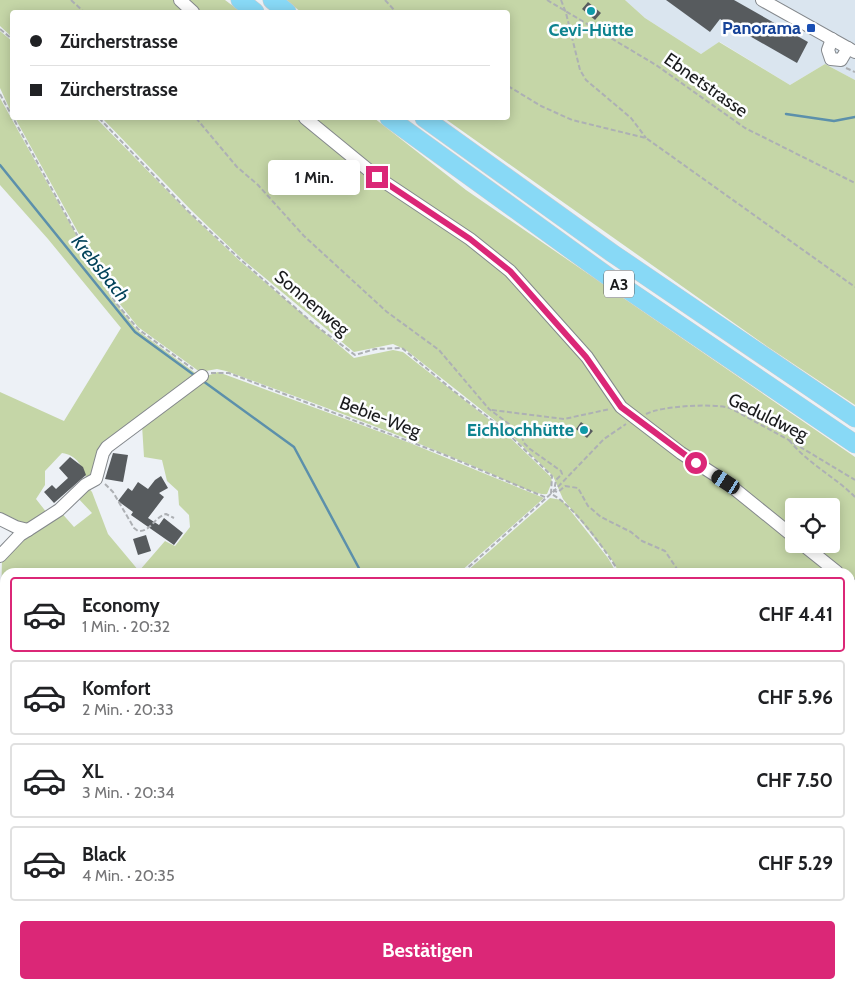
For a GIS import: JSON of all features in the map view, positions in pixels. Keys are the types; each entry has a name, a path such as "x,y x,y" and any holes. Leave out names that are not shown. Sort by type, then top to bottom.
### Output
{"highway":[{"path":"240,0 252,10"},
{"path":"272,0 284,10"},
{"name":"A3","path":"392,120 606,275 855,444"},
{"name":"A3","path":"427,120 612,253 855,418"}],"street":[{"path":"180,0 191,10"},
{"path":"762,0 852,50 841,60 831,59 828,50 832,39"},
{"path":"307,120 377,177 470,239 510,271 586,357 621,407 634,419 726,482 785,529"},
{"path":"0,556 20,535 58,510 84,485 96,479 103,453 107,447 202,376"},
{"path":"0,519 16,527 28,530"},
{"path":"813,553 832,568"}],"path":[{"path":"72,0 82,10"},
{"path":"385,0 394,10"},
{"name":"Ebnetstrasse","path":"547,0 566,14 611,37 656,65 745,128 855,183"},
{"path":"561,0 580,70 586,80 631,118 646,138 855,287"},
{"path":"0,29 10,38"},
{"path":"510,87 541,106 572,120 646,138"},
{"path":"0,94 10,112"},
{"path":"14,120 112,297 138,329 202,376"},
{"name":"Sonnenweg","path":"100,120 190,212 315,325 355,355 375,349 402,348 501,427 552,476 551,494"},
{"path":"198,120 237,167 258,185 304,236 387,312 439,350 489,409 521,433 524,443 530,449 561,471 562,474 556,480 554,491 558,492 565,486 578,488 588,506 601,517 631,532 642,541 664,551 677,568"},
{"name":"Bebie-Weg","path":"202,376 219,371 229,373 445,455 547,498"},
{"name":"Geduldweg","path":"468,568 547,498 604,439 634,419 662,408 719,405 730,408 787,439 855,480"},
{"path":"489,409 564,419 621,407"},
{"path":"787,439 799,453 830,474 855,497"},
{"path":"96,479 113,492 131,524 138,531 148,529 161,515 166,514 174,518"},
{"path":"551,494 563,499 616,568"}],"shaded area":[{"path":"625,0 855,0 855,80 825,64 790,85 720,42 701,54 645,18"}],"green space":[{"path":"0,0 225,0 238,10 10,10 10,35 0,26"},
{"path":"286,0 625,0 645,18 701,54 719,42 790,85 825,64 855,80 855,405 768,347 447,120 510,120 510,10 298,10"},
{"path":"0,31 10,39 10,110 0,88"},
{"path":"0,98 10,116 10,120 12,120 112,299 137,330 198,375 104,446 96,471 87,480 79,462 72,456 62,453 45,471 45,485 36,499 47,513 26,525 11,517 0,515 0,392 64,421 121,328 48,239 0,185"},
{"path":"16,120 98,120 189,213 240,261 354,358 393,350 403,352 500,428 551,477 552,482 547,494 526,489 390,432 226,371 217,369 200,372 138,327 112,294"},
{"path":"104,120 377,120 466,190 855,457 855,568 617,568 610,557 563,499 553,476 502,426 406,350 393,344 354,352 241,258 191,210"},
{"path":"218,372 410,443 544,498 465,568 142,568 165,541 175,546 190,527 189,515 179,505 178,491 167,481 162,460 144,457 142,425 201,378"},
{"path":"87,486 92,492 108,534 136,568 2,568 2,558 59,510 74,527 92,513 76,496"},
{"path":"550,498 562,500 608,558 614,568 471,568"}],"building":[{"path":"666,0 734,0 808,42 797,63 720,19 710,32"},
{"name":"Cevi-Hütte","path":"588,2 601,13 595,20 582,9"},
{"name":"Eichlochhütte","path":"581,422 593,431 587,438 576,429"},
{"path":"113,453 128,455 123,482 105,479"},
{"path":"70,457 83,467 86,475 54,503 44,492 52,485 56,489 68,478 59,468"},
{"path":"161,476 168,488 159,493 164,497 148,518 159,525 164,518 183,533 174,545 131,515 133,512 118,501 128,488 132,491 138,482 148,489"},
{"path":"146,535 151,551 138,555 133,539"}],"waterway":[{"path":"786,114 834,121 855,117"},
{"name":"Krebsbach","path":"0,165 135,332 194,375"},
{"name":"Krebsbach","path":"203,381 294,447 359,568"}],"place":[{"name":"Cevi-Hütte","path":"591,11"},
{"name":"Panorama","path":"811,28"},
{"name":"Eichlochhütte","path":"584,430"}],"route":[{"path":"377,177 470,239 510,271 586,357 621,407 634,419 696,463"}]}
